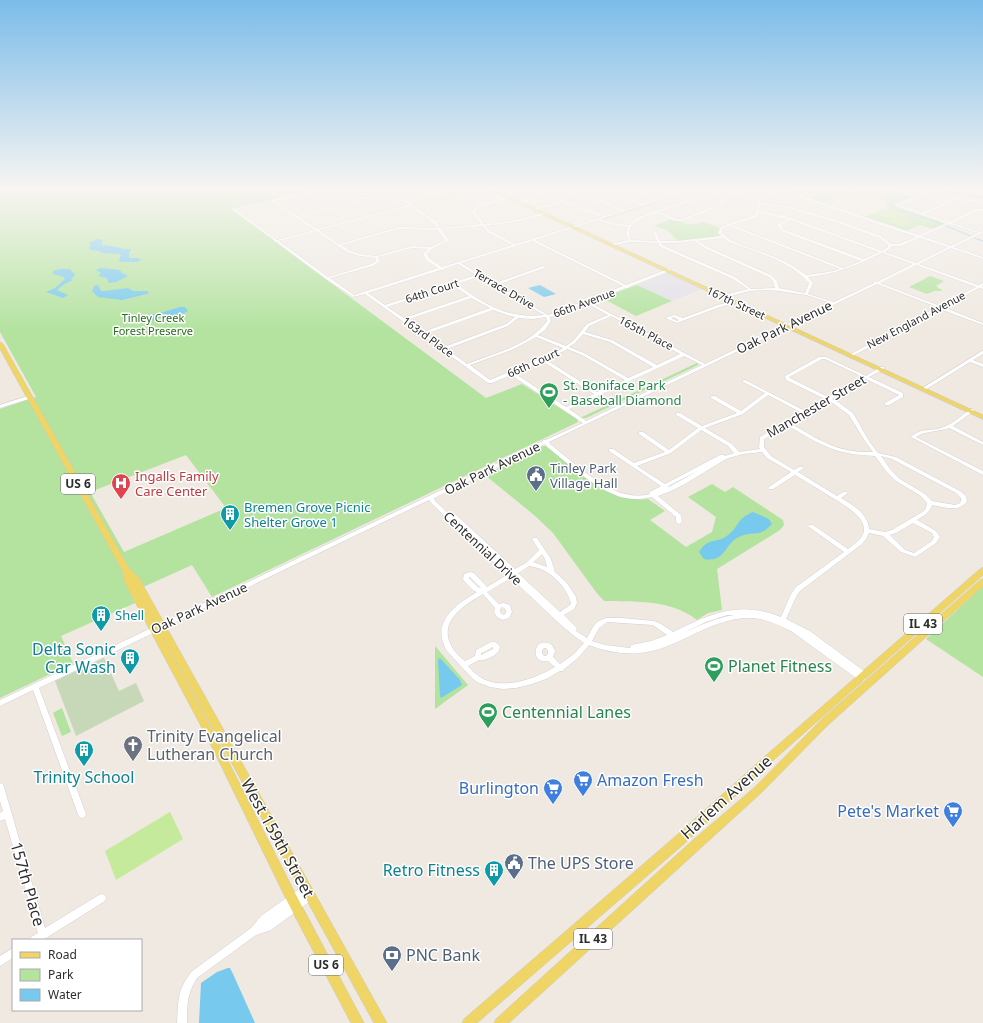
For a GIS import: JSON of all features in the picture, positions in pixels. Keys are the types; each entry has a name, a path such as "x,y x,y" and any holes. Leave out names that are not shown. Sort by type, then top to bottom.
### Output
{"main road":[{"name":"167th Street","path":"595,237 787,326"},
{"name":"167th Street","path":"724,296 734,302 983,416"},
{"name":"West 159th Street","path":"0,345 126,570 129,583 157,628 381,1023"},
{"name":"Harlem Avenue","path":"500,1023 758,790 866,680 983,570"},
{"name":"Harlem Avenue","path":"468,1023 681,839 766,761 983,582"},
{"name":"West 159th Street","path":"157,628 294,902 358,1023"}],"street":[{"path":"269,237 351,296 366,293 543,237"},
{"path":"275,241 291,237"},
{"path":"326,237 354,254 376,257 404,248 430,248 446,241 445,237"},
{"path":"338,245 368,237"},
{"path":"499,237 514,245"},
{"path":"628,237 630,241"},
{"path":"657,237 661,246 734,278 750,290"},
{"path":"613,245 630,241 659,242 724,237 790,265 806,276 811,283 806,294"},
{"path":"759,237 843,269"},
{"path":"799,237 863,260"},
{"path":"839,237 983,288"},
{"path":"879,237 890,245 900,245 917,237"},
{"path":"921,237 983,258"},
{"name":"Oak Park Avenue","path":"0,703 431,498 875,282 973,237"},
{"path":"532,240 627,287"},
{"path":"695,240 707,248 770,276 775,281 778,289"},
{"path":"806,276 829,274 843,269 882,252 889,248 890,245"},
{"path":"430,248 426,254 426,259 442,269"},
{"path":"327,278 372,264 378,261 376,257"},
{"name":"Terrace Drive","path":"459,264 496,284 548,316"},
{"path":"496,284 544,267"},
{"name":"66th Avenue","path":"537,336 546,327 549,321 548,316 668,271"},
{"name":"64th Court","path":"385,306 480,275"},
{"path":"875,282 983,324"},
{"path":"453,284 492,309 508,315 538,318 548,316"},
{"name":"New England Avenue","path":"851,355 983,284"},
{"path":"724,296 750,290 778,289 806,294 834,303"},
{"name":"163rd Place","path":"366,293 490,382"},
{"path":"404,320 472,296"},
{"name":"165th Place","path":"587,302 704,365"},
{"path":"683,320 719,306 734,302"},
{"path":"423,334 492,309"},
{"name":"66th Court","path":"490,382 543,360 568,347 590,324 611,315"},
{"path":"444,349 507,325 517,317"},
{"path":"582,332 611,341 657,367"},
{"path":"466,365 537,336 583,354 628,380"},
{"path":"924,388 983,352"},
{"path":"565,410 684,354"},
{"path":"786,423 835,448 859,454 877,454 894,458 958,492 964,497 962,504 956,506 930,503 923,494 895,477 877,454 867,441 851,414 828,399 788,379 787,376 823,358 901,394 887,404"},
{"path":"543,360 597,394"},
{"path":"969,360 983,366"},
{"name":"Manchester Street","path":"762,449 762,438 880,368"},
{"path":"511,373 585,422"},
{"path":"745,381 804,412"},
{"path":"634,465 669,452 701,428 741,413 768,393"},
{"path":"713,397 741,413"},
{"path":"0,407 30,398"},
{"path":"972,411 949,426 923,431 913,437 983,473"},
{"path":"678,414 730,445 736,452"},
{"path":"949,426 983,444"},
{"path":"641,433 669,452"},
{"path":"546,442 549,446 602,484 621,495 642,498 654,496 711,464 736,452 762,449 769,457 859,513 865,521 867,531 866,537 798,589 794,594 782,621 858,676 866,680"},
{"path":"611,450 668,488"},
{"path":"771,488 801,468"},
{"path":"602,484 632,495 654,493 668,488"},
{"path":"837,498 845,493"},
{"path":"654,496 679,516 679,522"},
{"name":"Centennial Drive","path":"431,498 433,502 558,616 571,631 604,648 631,651 643,650 663,644 727,618 752,616 782,621"},
{"path":"867,531 885,534 894,532 914,521 926,512 930,503"},
{"path":"885,534 902,551 915,555 934,542 937,537 934,532 914,521"},
{"path":"811,526 816,531 848,552"},
{"path":"535,539 548,559 552,572"},
{"path":"542,550 528,564 456,609 450,614 444,624 444,636 448,648 479,680 496,686 528,682 561,669 576,656 589,640 596,626 607,620 655,623 672,635"},
{"path":"528,564 535,564 552,572 560,580 574,600 572,607 558,616"},
{"path":"484,592 498,607"},
{"name":"Centennial Drive","path":"589,640 606,644 634,647 661,641 722,614 747,611 782,621"},
{"path":"549,656 561,669"},
{"path":"464,666 478,657"},
{"path":"35,686 82,814"},
{"name":"157th Place","path":"0,787 4,815 43,935"},
{"path":"182,1023 183,996 191,979 204,966 254,931 268,927 294,902 308,892"},
{"path":"36,939 102,898"},
{"path":"0,961 12,954"}],"shaded area":[{"path":"667,273 702,289 672,301 637,285"}],"green space":[{"name":"Tinley Creek Forest Preserve","path":"0,237 268,237 486,398 522,384 577,419 578,422 212,597 192,565 130,593 135,603 61,636 73,663 0,698 0,409 36,397 0,332","holes":["186,455 226,508 124,552 90,492"]},
{"path":"674,237 715,237 678,241"},
{"path":"930,276 944,281 936,286 943,291 934,291 927,294 909,287"},
{"path":"637,285 672,301 636,316 602,298"},
{"path":"697,363 698,365 586,418 580,418"},
{"path":"543,446 547,446 581,473 608,490 622,496 635,499 648,499 665,511 650,520 686,547 712,532 716,517 688,497 712,484 725,492 733,487 783,520 784,525 780,530 717,569 722,610 708,613 697,620 676,608 664,605 640,602 604,601 553,533 534,515 485,475"},
{"path":"983,586 983,677 926,639"},
{"path":"435,646 468,685 435,709"},
{"path":"104,658 119,691 136,683 144,701 76,736 55,681"},
{"path":"62,708 71,732 62,736 53,713"},
{"path":"170,812 183,839 116,880 105,851"}],"water":[{"path":"97,239 103,240 101,245 131,249 129,258 138,258 141,260 137,262 121,262 119,260 121,255 119,254 90,250 89,247 91,245 89,243"},
{"path":"100,268 120,270 128,276 116,282 109,283 107,278 98,276 101,273 96,270"},
{"path":"70,269 75,275 71,279 73,280 57,290 68,295 63,298 46,292 55,288 65,279 64,277 53,274 53,271"},
{"path":"98,285 101,291 128,288 133,291 149,292 147,294 122,300 98,297 92,291 94,286"},
{"path":"540,285 556,294 544,297 528,288"},
{"path":"180,307 185,307 188,311 182,314 165,316 150,321 140,319 146,315 157,314"},
{"path":"753,512 769,519 772,524 760,533 741,536 735,539 717,558 704,559 699,552 706,544 724,538 732,532 744,517"},
{"path":"440,658 460,680 462,685 441,698 438,660"},
{"path":"230,968 233,974 255,1023 199,1023 201,983 217,972"}],"waterway":[{"path":"974,238 983,241"}],"place":[{"name":"St. Boniface Park - Baseball Diamond","path":"549,409"},
{"name":"Tinley Park Village Hall","path":"536,492"},
{"name":"Ingalls Family Care Center","path":"121,500"},
{"name":"Bremen Grove Picnic Shelter Grove 1","path":"230,531"},
{"name":"Shell","path":"101,632"},
{"name":"Delta Sonic Car Wash","path":"130,675"},
{"name":"Planet Fitness","path":"714,683"},
{"name":"Centennial Lanes","path":"488,729"},
{"name":"Trinity Evangelical Lutheran Church","path":"133,762"},
{"name":"Trinity School","path":"84,767"},
{"name":"Amazon Fresh","path":"583,797"},
{"name":"Burlington","path":"553,805"},
{"name":"Pete's Market","path":"953,828"},
{"name":"The UPS Store","path":"514,880"},
{"name":"Retro Fitness","path":"494,887"},
{"name":"PNC Bank","path":"392,972"}]}
